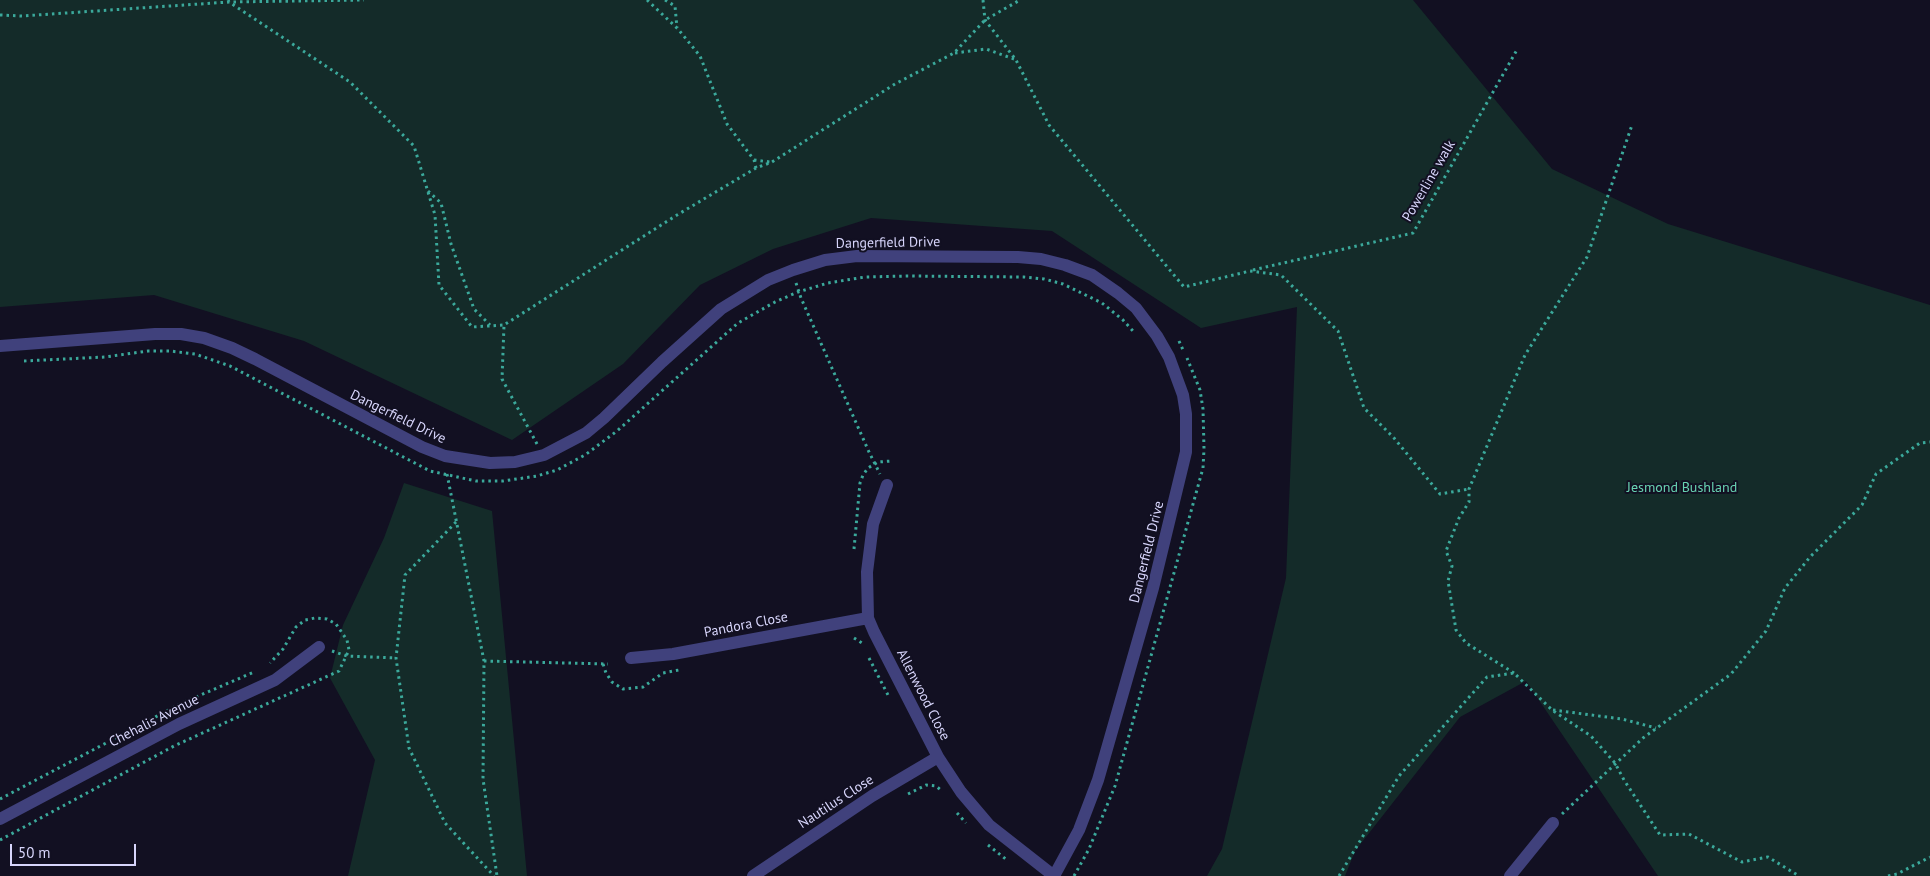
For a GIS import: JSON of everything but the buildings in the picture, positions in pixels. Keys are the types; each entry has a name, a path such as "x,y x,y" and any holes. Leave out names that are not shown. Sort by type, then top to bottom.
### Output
{"street":[{"name":"Dangerfield Drive","path":"0,346 156,334 181,334 204,338 255,359 422,447 445,456 490,463 515,462 544,455 586,433 721,309 768,280 793,270 825,260 857,256 1018,257 1041,259 1066,265 1092,275 1118,292 1136,308 1152,328 1170,358 1181,386 1186,414 1186,452 1153,588 1098,780 1080,830 1054,876"},
{"name":"Allenwood Close","path":"886,485 873,524 867,572 868,618 938,758 961,792 988,825 1054,876"},
{"name":"Pandora Close","path":"631,658 673,654 868,618"},
{"name":"Chehalis Avenue","path":"0,819 180,724 275,680 319,647"},
{"name":"Nautilus Close","path":"752,876 872,796 938,758"},
{"path":"1510,876 1553,823"}],"path":[{"path":"0,15 22,16 228,1 364,0"},
{"path":"647,0 678,29 700,56 727,124 754,160 756,168"},
{"path":"665,0 675,6 678,29"},
{"path":"983,0 985,20 1016,60"},
{"path":"228,1 350,82 414,146 434,215 440,285 472,327 504,325 677,215 756,168 772,162 895,84 954,53 985,20 1020,0"},
{"name":"Powerline walk","path":"1016,60 1049,125 1184,287 1413,233 1518,48"},
{"path":"954,53 986,49 1016,60"},
{"path":"1632,125 1586,257 1525,355 1469,489 1469,502 1459,518 1446,552 1452,566 1448,582 1456,630 1466,643 1514,673 1552,710 1591,736 1615,763 1660,835 1689,834 1742,862 1768,857 1799,876"},
{"path":"754,160 772,162"},
{"path":"428,191 441,203 451,244 474,309 491,326"},
{"path":"793,270 798,292 873,462"},
{"path":"1250,271 1281,275 1338,330 1364,408 1394,438 1440,494 1469,489"},
{"path":"21,361 106,357 148,351 195,354 230,366 391,452 430,470 476,481 503,481 537,476 557,470 585,455 610,437 738,323 763,308 798,292 828,283 865,278 936,276 1044,279 1063,284 1102,303 1123,320 1136,334"},
{"path":"504,325 502,379 544,455"},
{"path":"1553,823 1615,763 1656,728 1731,674 1766,631 1786,588 1810,556 1862,506 1876,474 1920,443 1930,442"},
{"path":"445,456 447,475 484,661 483,779 496,876"},
{"path":"456,522 405,575 396,658 409,748 445,823 496,876"},
{"path":"0,840 174,746 339,670 349,650 347,640 336,624 327,619 315,618 304,620 296,627 276,658 266,666"},
{"path":"849,638 854,638 856,633"},
{"path":"319,647 347,656 396,658"},
{"path":"484,661 608,664"},
{"path":"603,664 612,682 623,689 643,687 663,673 686,668"},
{"path":"0,800 180,704 258,670"},
{"path":"1339,876 1398,776 1487,677 1514,673"},
{"path":"1552,710 1622,719 1656,728"},
{"path":"900,798 926,784 936,786 944,795"},
{"path":"952,806 968,825"},
{"path":"986,843 1010,863"},
{"path":"1888,876 1897,874 1930,856"}],"green space":[{"name":"Jesmond Bushland","path":"0,0 1413,0 1552,169 1668,224 1930,305 1930,876 1658,876 1526,681 1460,717 1355,851 1345,876 1207,876 1222,849 1286,578 1297,307 1201,328 1052,231 871,218 773,249 700,285 623,364 512,440 304,341 154,295 0,307"},
{"path":"404,483 492,511 527,876 348,876 375,760 330,678 343,625 384,538"}]}
